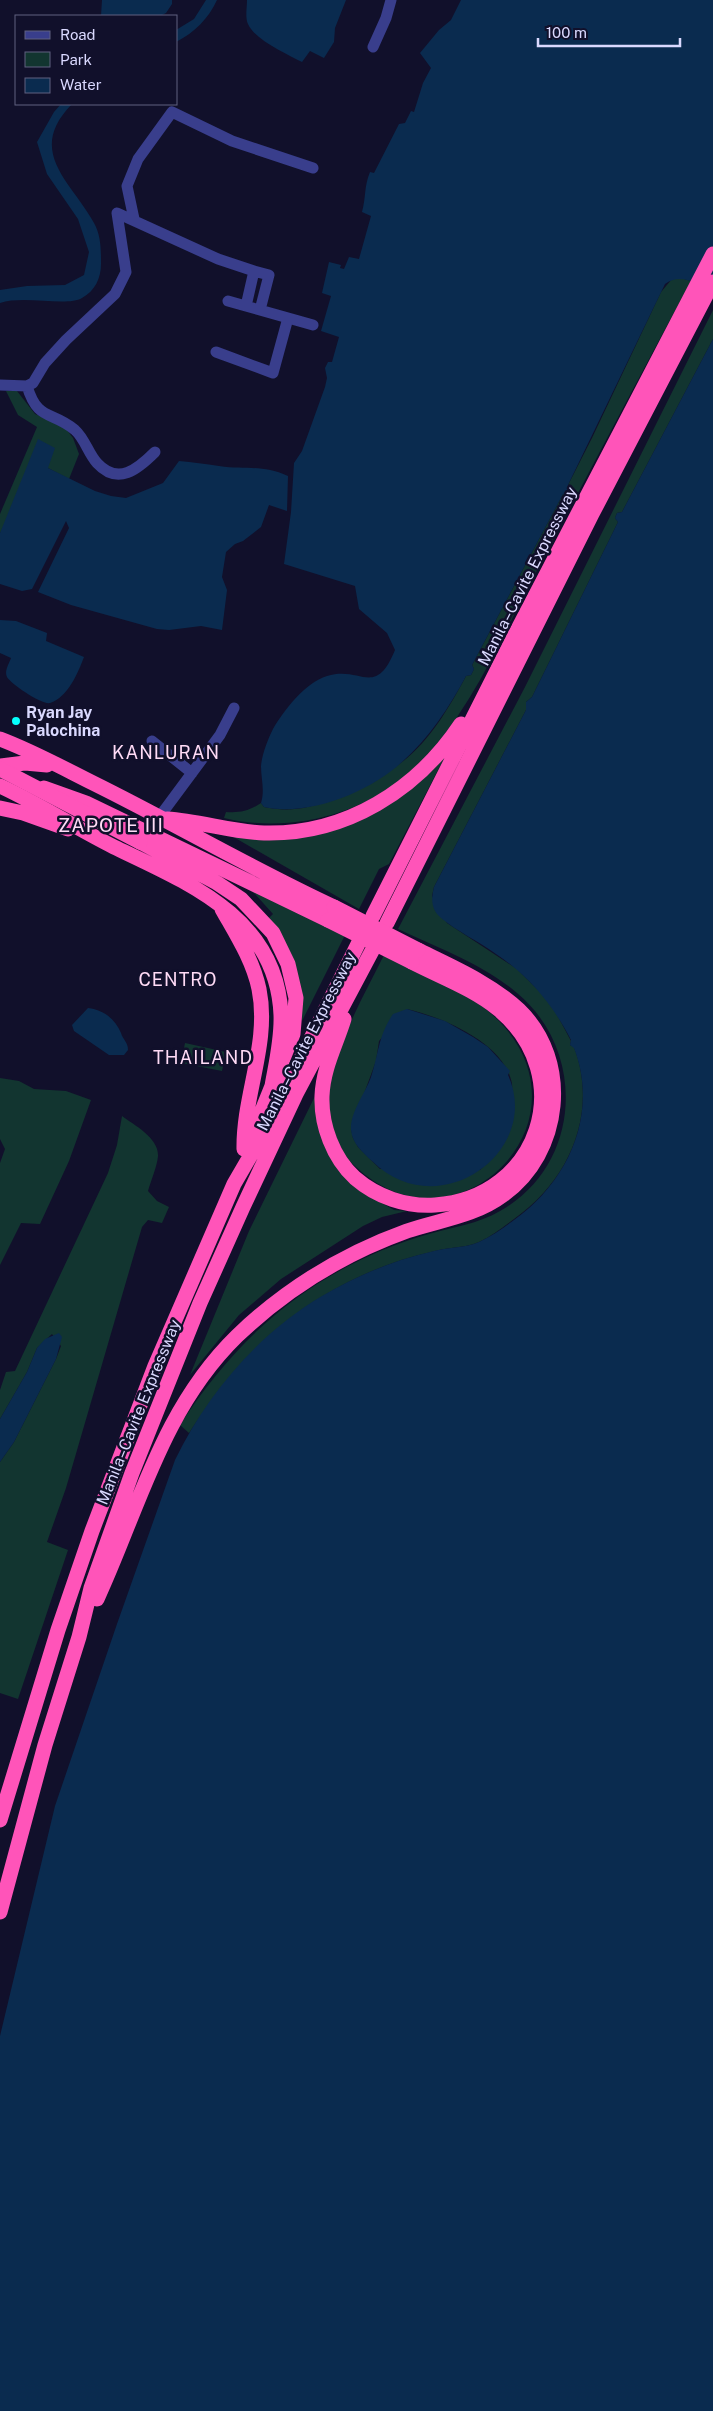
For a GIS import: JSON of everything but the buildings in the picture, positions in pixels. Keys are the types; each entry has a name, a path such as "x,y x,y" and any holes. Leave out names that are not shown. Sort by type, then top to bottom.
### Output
{"highway":[{"name":"Manila–Cavite Expressway","path":"387,923 597,506 698,296 713,254"},
{"name":"Manila–Cavite Expressway","path":"373,916 516,633 698,296 713,282"},
{"path":"164,818 194,821 238,831 277,833 331,825 377,804 404,787 440,753 466,716 516,633"},
{"path":"0,739 66,769 164,818 331,914"},
{"path":"0,768 33,763 66,769"},
{"path":"0,768 235,894 263,921 281,947 293,980 296,1016 289,1048 244,1154 234,1184"},
{"path":"0,786 52,811 98,839 181,880 218,901 248,930 268,961 278,988 281,1030 272,1086"},
{"path":"0,786 32,786 69,795 331,914 415,956 504,997 520,1011 538,1034 549,1062 554,1088 552,1118 543,1146 526,1173 504,1195 468,1214 409,1231 336,1262 275,1303 230,1344 193,1390 165,1435 79,1637"},
{"path":"0,808 23,813 98,839"},
{"path":"218,901 254,971 261,1006 260,1037 244,1127 244,1154"},
{"name":"Manila–Cavite Expressway","path":"0,1820 55,1639 92,1531 159,1358 234,1184 266,1129 359,942"},
{"name":"Manila–Cavite Expressway","path":"0,1912 45,1745 79,1637 90,1588 120,1505 200,1303 281,1127 335,1019 373,949"},
{"path":"351,992 326,1068 322,1095 327,1131 342,1164 370,1189 404,1203 422,1206 442,1204 464,1200 482,1193 506,1176 522,1158 533,1139 542,1105 543,1091 539,1067 516,1027 499,1010 415,956"}],"street":[{"path":"372,46 386,18 391,0"},
{"path":"134,219 127,186 138,159 172,112 232,141 313,168"},
{"path":"0,385 28,386 37,379 45,363 66,340 115,294 126,272 117,213 134,219 218,259 269,275 260,310"},
{"path":"246,306 254,271"},
{"path":"228,301 313,325"},
{"path":"216,352 273,374 288,318"},
{"path":"28,386 32,402 40,412 58,419 76,431 97,463 111,473 125,474 139,468 155,452"},
{"path":"164,818 192,773 220,735 234,708"},
{"path":"152,741 192,773"}],"green space":[{"path":"681,278 691,281 492,658 462,710 426,756 405,776 386,790 365,802 343,811 319,818 271,824 224,818 226,812 244,811 261,803 264,807 279,809 293,809 321,804 347,793 399,765 422,744 446,711 466,676 471,675 474,669 472,665 563,494 567,493 570,489 568,485 661,292 672,279"},
{"path":"713,310 713,339 622,512 617,513 615,518 618,522 532,697 526,702 526,710 434,887 432,896 447,923 517,969 544,996 554,1009 571,1041 570,1045 574,1047 581,1072 583,1096 581,1120 574,1143 564,1165 550,1185 533,1203 514,1219 479,1242 420,1255 377,1269 336,1288 303,1309 265,1340 248,1357 217,1393 189,1433 180,1425 210,1382 264,1325 305,1292 351,1265 402,1242 474,1222 500,1211 527,1191 547,1166 560,1137 566,1106 564,1075 555,1045 540,1017 517,993 490,973 398,929 525,687"},
{"path":"6,391 17,391 35,414 64,426 73,438 79,454 69,479 48,468 0,533 0,514 37,427 18,415"},
{"path":"447,753 389,864 379,869 359,909 230,835 327,829"},
{"path":"238,881 345,935 302,1021 302,1008 269,918 273,914 255,894"},
{"path":"384,955 474,1000 499,1021 525,1060 532,1100 523,1137 501,1167 470,1189 433,1198 394,1191 355,1166 342,1150 333,1131 327,1110 328,1084 363,995","holes":["407,1009 454,1025 470,1034 498,1056 507,1069 512,1088 501,1141 492,1158 480,1170 380,1169 358,1147 353,1138 351,1129 376,1061 379,1041"]},
{"path":"185,1043 226,1052 222,1071 181,1063"},
{"path":"0,1078 19,1081 34,1089 66,1091 91,1100 69,1161 40,1224 21,1223 0,1265 0,1163 5,1149 0,1139"},
{"path":"316,1094 361,1191 394,1210 407,1211 382,1217 363,1226 281,1279 239,1315 190,1375 249,1231"},
{"path":"122,1116 145,1133 154,1143 158,1156 148,1191 157,1201 169,1207 162,1223 148,1220 142,1227 66,1488 47,1542 68,1550 18,1699 0,1693 0,1462 14,1442 56,1359 61,1346 52,1334 37,1348 27,1372 0,1419 0,1390 6,1372 15,1371 108,1173 117,1145"}],"water":[{"path":"102,0 172,0 172,4 166,13 162,15 101,15"},
{"path":"206,0 217,0 210,13 200,24 178,41 178,29 194,19"},
{"path":"247,0 346,0 335,28 334,42 324,58 310,51 302,62 257,36 248,24"},
{"path":"461,0 713,0 713,291 683,279 677,279 665,284 568,485 570,488 567,494 563,494 472,665 474,669 471,675 466,676 453,700 430,733 412,753 389,773 356,792 338,800 319,805 281,809 264,807 261,803 263,794 261,766 263,757 273,729 289,706 303,691 327,676 349,674 374,677 381,673 388,665 395,650 387,633 359,609 355,586 284,564 291,512 294,463 302,451 325,387 327,378 325,368 328,362 332,362 339,337 321,331 331,296 322,293 329,262 341,265 340,268 344,269 349,257 359,259 371,216 362,212 370,172 374,173 399,124 405,123 411,111 414,112 423,83 431,68 420,53 439,30 451,20"},
{"path":"60,105 71,105 59,121 53,137 53,152 57,166 96,228 101,253 101,269 94,288 82,298 66,301 21,300 0,303 0,290 27,286 65,285 84,275 89,252 78,219 47,174 37,142"},
{"path":"713,339 713,2411 0,2411 0,2036 55,1806 117,1624 175,1460 188,1436 219,1389 256,1347 299,1311 349,1281 405,1259 474,1244 484,1240 514,1220 533,1204 550,1186 564,1166 574,1144 581,1121 583,1097 581,1072 574,1048 570,1045 571,1040 548,1003 519,972 438,915 432,900 433,892 526,710 526,702 532,697 618,522 615,518 617,513 622,512"},
{"path":"38,439 55,448 48,468 95,491 111,496 126,498 163,483 179,461 270,470 288,476 287,511 269,505 261,527 226,552 222,577 227,590 222,630 201,626 169,630 157,629 71,605 38,592 69,528 66,521 32,589 22,591 0,584 0,533"},
{"path":"0,620 16,621 47,633 46,641 84,657 72,684 62,696 50,703 40,701 20,689 7,677 6,670 11,658 0,653"},
{"path":"88,1008 104,1013 116,1023 127,1045 128,1050 124,1055 109,1055 74,1031 72,1025"},
{"path":"407,1009 445,1021 473,1037 488,1047 510,1071 508,1075 515,1103 511,1130 498,1153 478,1171 454,1183 426,1186 399,1179 365,1155 358,1147 352,1135 351,1123 355,1110 371,1077 384,1030 393,1014"},
{"path":"59,1333 62,1337 56,1359 14,1442 0,1462 0,1419 27,1372 37,1348 45,1339"}],"place":[{"name":"Ryan Jay Palochina","path":"16,721"}],"district":[{"name":"KANLURAN","path":"166,753"},
{"name":"ZAPOTE III","path":"111,825"},
{"name":"CENTRO","path":"178,980"},
{"name":"THAILAND","path":"203,1058"}]}
